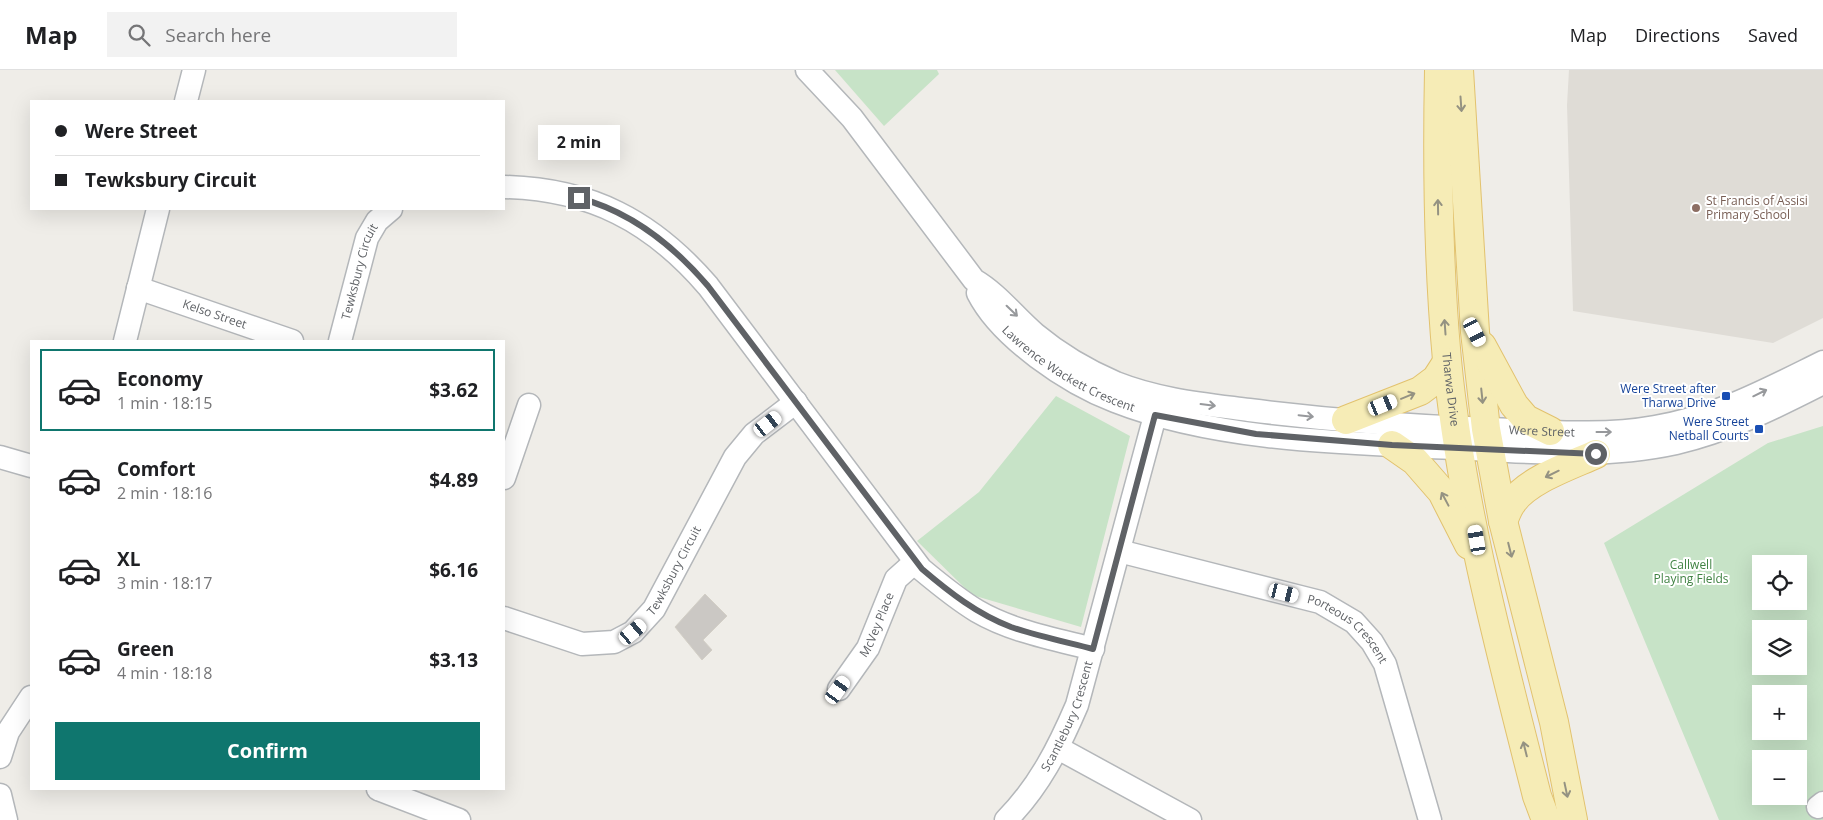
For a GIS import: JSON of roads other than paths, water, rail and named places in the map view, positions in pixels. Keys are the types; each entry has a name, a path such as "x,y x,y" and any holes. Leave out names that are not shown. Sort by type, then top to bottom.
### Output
{"main road":[{"name":"Tharwa Drive","path":"1439,70 1437,156 1439,256 1447,362 1458,438 1483,574 1534,787 1546,820"},
{"path":"1458,70 1475,332 1487,440 1503,521 1554,722 1573,820"},
{"path":"1475,332 1514,405 1526,419 1550,431"},
{"path":"1346,420 1420,391 1436,379 1447,362"},
{"path":"1392,445 1415,461 1442,492 1483,574"},
{"path":"1503,521 1512,502 1523,491 1549,476 1596,454"}],"street":[{"path":"186,100 194,70"},
{"name":"Lawrence Wackett Crescent","path":"807,70 852,118 974,280 989,289 1035,334 1064,355 1157,406 1256,434 1392,445 1458,438"},
{"path":"505,187 553,190 592,201 618,212 665,241 686,260 708,286 915,562 947,590 978,611 1012,627 1093,649"},
{"path":"125,340 158,210"},
{"name":"Tewksbury Circuit","path":"340,340 367,238 377,221 390,210"},
{"name":"Kelso Street","path":"138,288 289,340"},
{"name":"Were Street","path":"1487,440 1550,431 1611,432 1654,427 1699,418 1732,407 1823,362"},
{"name":"Were Street","path":"1487,440 1596,454 1676,443 1714,432 1755,416 1823,383"},
{"name":"Tewksbury Circuit","path":"505,618 582,644 614,642 633,632 654,609 735,457 754,434 796,402"},
{"path":"505,475 529,405"},
{"name":"Lawrence Wackett Crescent","path":"1157,406 1267,412 1346,420 1458,438 1487,440"},
{"name":"Scantlebury Crescent","path":"1006,820 1038,780 1058,748 1077,705 1157,406"},
{"path":"0,457 30,466"},
{"name":"Porteous Crescent","path":"1119,551 1320,602 1354,622 1372,642 1385,664 1430,820"},
{"name":"McVey Place","path":"838,690 868,648 896,579 915,562"},
{"path":"0,757 8,732 30,699"},
{"path":"1058,748 1190,820"},
{"path":"381,790 459,820"},
{"path":"0,795 6,820"}],"place":[{"name":"St Francis of Assisi Primary School","path":"1696,208"},
{"name":"Were Street after Tharwa Drive","path":"1726,396"},
{"name":"Were Street Netball Courts","path":"1759,429"}],"park label":[{"name":"Callwell Playing Fields","path":"1691,572"}]}
